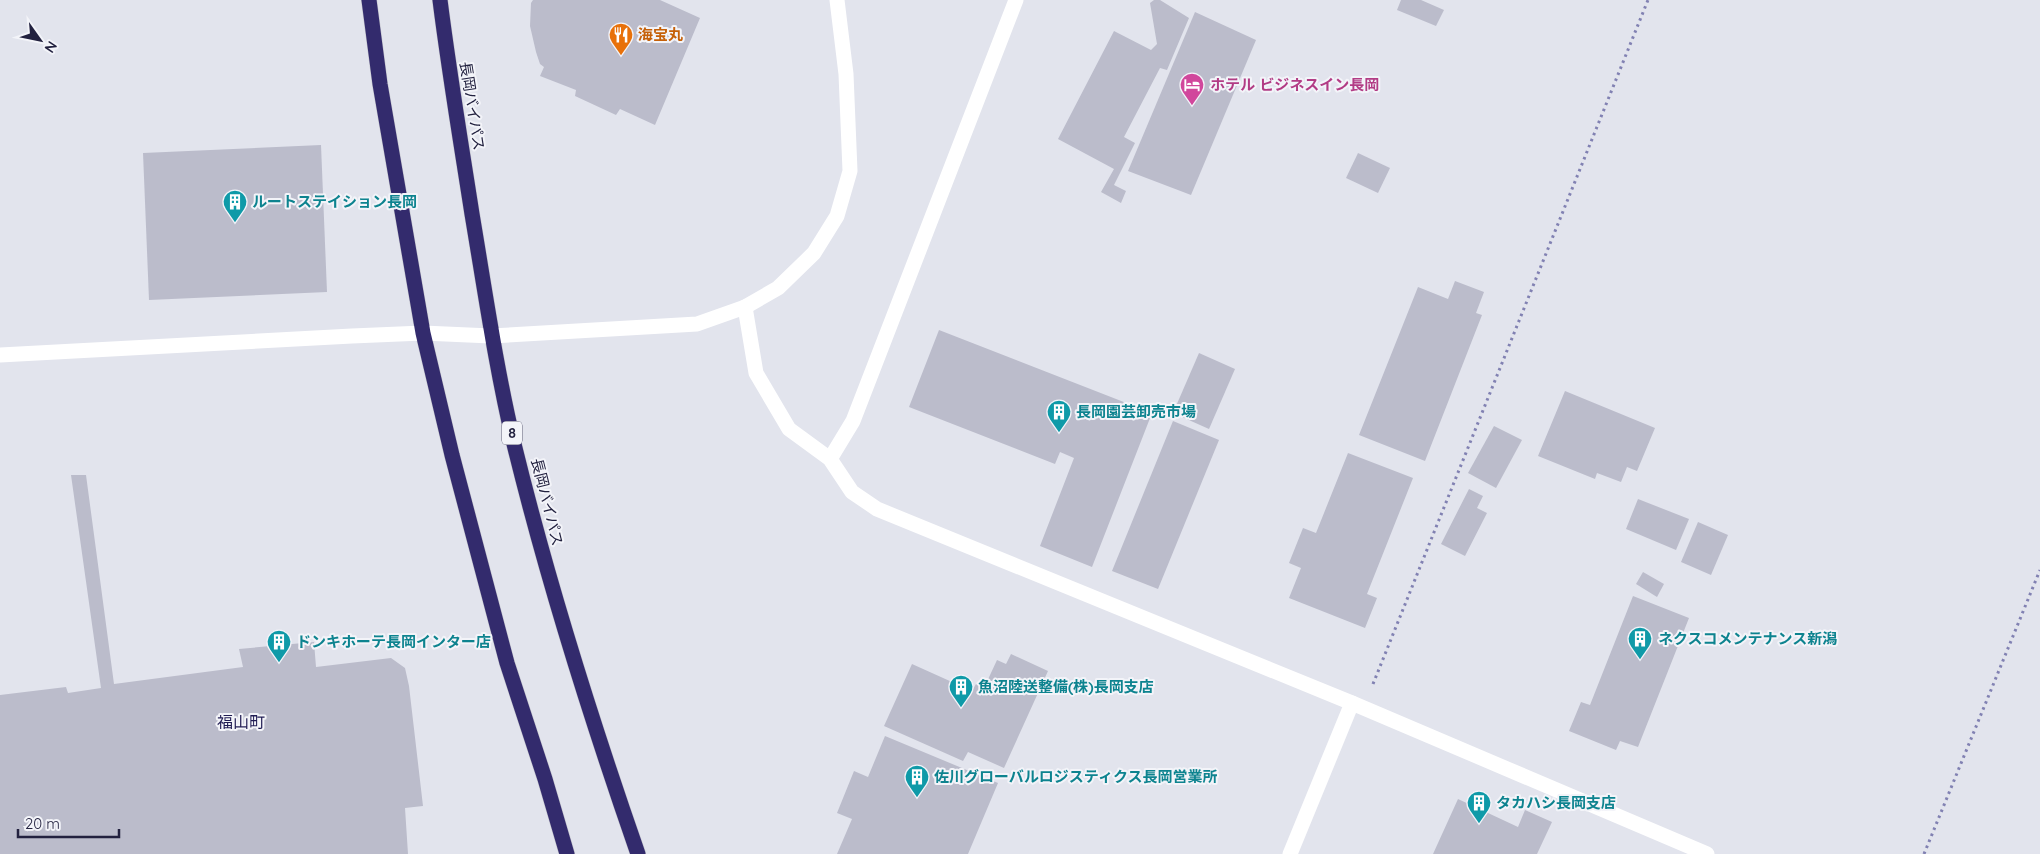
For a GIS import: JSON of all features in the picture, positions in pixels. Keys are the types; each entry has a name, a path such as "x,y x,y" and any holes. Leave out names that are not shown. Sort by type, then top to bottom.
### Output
{"highway":[{"path":"369,0 380,84 423,333 452,455 505,654 567,854"},
{"name":"長岡バイパス","path":"440,0 448,70 491,336 514,443 544,564 577,676 638,854"}],"street":[{"path":"0,355 423,333 491,336 697,324 745,307 778,288 814,253 837,216 848,180 850,171 846,84 837,0"},
{"path":"830,459 853,420 1016,0"},
{"path":"745,307 756,374 789,429 830,459 852,492 877,509 1352,703 1707,854"},
{"path":"1290,854 1352,703"}],"path":[{"path":"1352,703 1374,684 1648,0"},
{"path":"1924,854 2040,570"}],"building":[{"path":"533,0 660,0 700,18 655,125 620,109 616,115 575,96 576,90 540,76 544,67 540,64 530,26 531,3"},
{"path":"1154,0 1160,0 1189,18 1167,70 1160,68 1124,137 1135,143 1114,185 1126,191 1121,203 1101,192 1114,169 1058,139 1114,31 1151,50 1157,44 1150,3"},
{"path":"1401,0 1421,0 1444,10 1436,26 1397,10"},
{"name":"ホテル ビジネスイン長岡","path":"1195,12 1256,40 1191,195 1128,171"},
{"name":"ルートステイション長岡","path":"321,145 327,292 149,300 143,153"},
{"path":"1358,153 1390,168 1378,193 1346,178"},
{"path":"1455,281 1484,292 1476,313 1482,315 1425,461 1359,435 1418,287 1448,299"},
{"name":"長岡園芸卸売市場","path":"939,330 1152,413 1092,567 1040,546 1074,458 1060,452 1055,464 909,407"},
{"path":"1199,353 1235,369 1209,429 1173,413"},
{"path":"1565,391 1655,428 1637,471 1627,467 1621,482 1597,473 1595,479 1538,456"},
{"path":"1173,421 1219,440 1158,589 1112,571"},
{"path":"1494,426 1522,440 1496,488 1468,473"},
{"path":"1348,453 1413,478 1367,594 1377,598 1365,628 1289,598 1301,568 1289,563 1303,528 1316,533"},
{"name":"ドンキホーテ長岡インター店","path":"71,475 86,475 114,684 243,667 239,649 314,642 316,667 391,658 405,668 409,686 423,806 405,808 408,854 0,854 0,695 66,687 68,693 101,688"},
{"path":"1469,489 1483,496 1477,508 1487,513 1465,556 1441,544"},
{"path":"1638,499 1689,519 1676,550 1626,529"},
{"path":"1698,522 1728,535 1711,575 1681,562"},
{"path":"1643,572 1664,584 1657,597 1636,584"},
{"name":"ネクスコメンテナンス新潟","path":"1633,596 1689,618 1638,747 1620,741 1616,750 1569,731 1581,702 1590,705"},
{"name":"魚沼陸送整備(株)長岡支店","path":"1011,654 1048,671 1004,768 968,752 963,761 884,726 912,664 972,691 976,684 984,688 997,660 1006,664"},
{"name":"佐川グローバルロジスティクス長岡営業所","path":"885,736 998,783 968,854 837,854 852,819 837,813 854,771 868,777"},
{"name":"タカハシ長岡支店","path":"1458,799 1518,827 1525,810 1552,822 1537,854 1433,854"}],"place":[{"name":"海宝丸","path":"621,56"},
{"name":"ホテル ビジネスイン長岡","path":"1192,106"},
{"name":"ルートステイション長岡","path":"235,223"},
{"name":"長岡園芸卸売市場","path":"1059,433"},
{"name":"ネクスコメンテナンス新潟","path":"1640,660"},
{"name":"ドンキホーテ長岡インター店","path":"279,663"},
{"name":"魚沼陸送整備(株)長岡支店","path":"961,708"},
{"name":"佐川グローバルロジスティクス長岡営業所","path":"917,798"},
{"name":"タカハシ長岡支店","path":"1479,824"}],"district":[{"name":"福山町","path":"241,722"}]}
